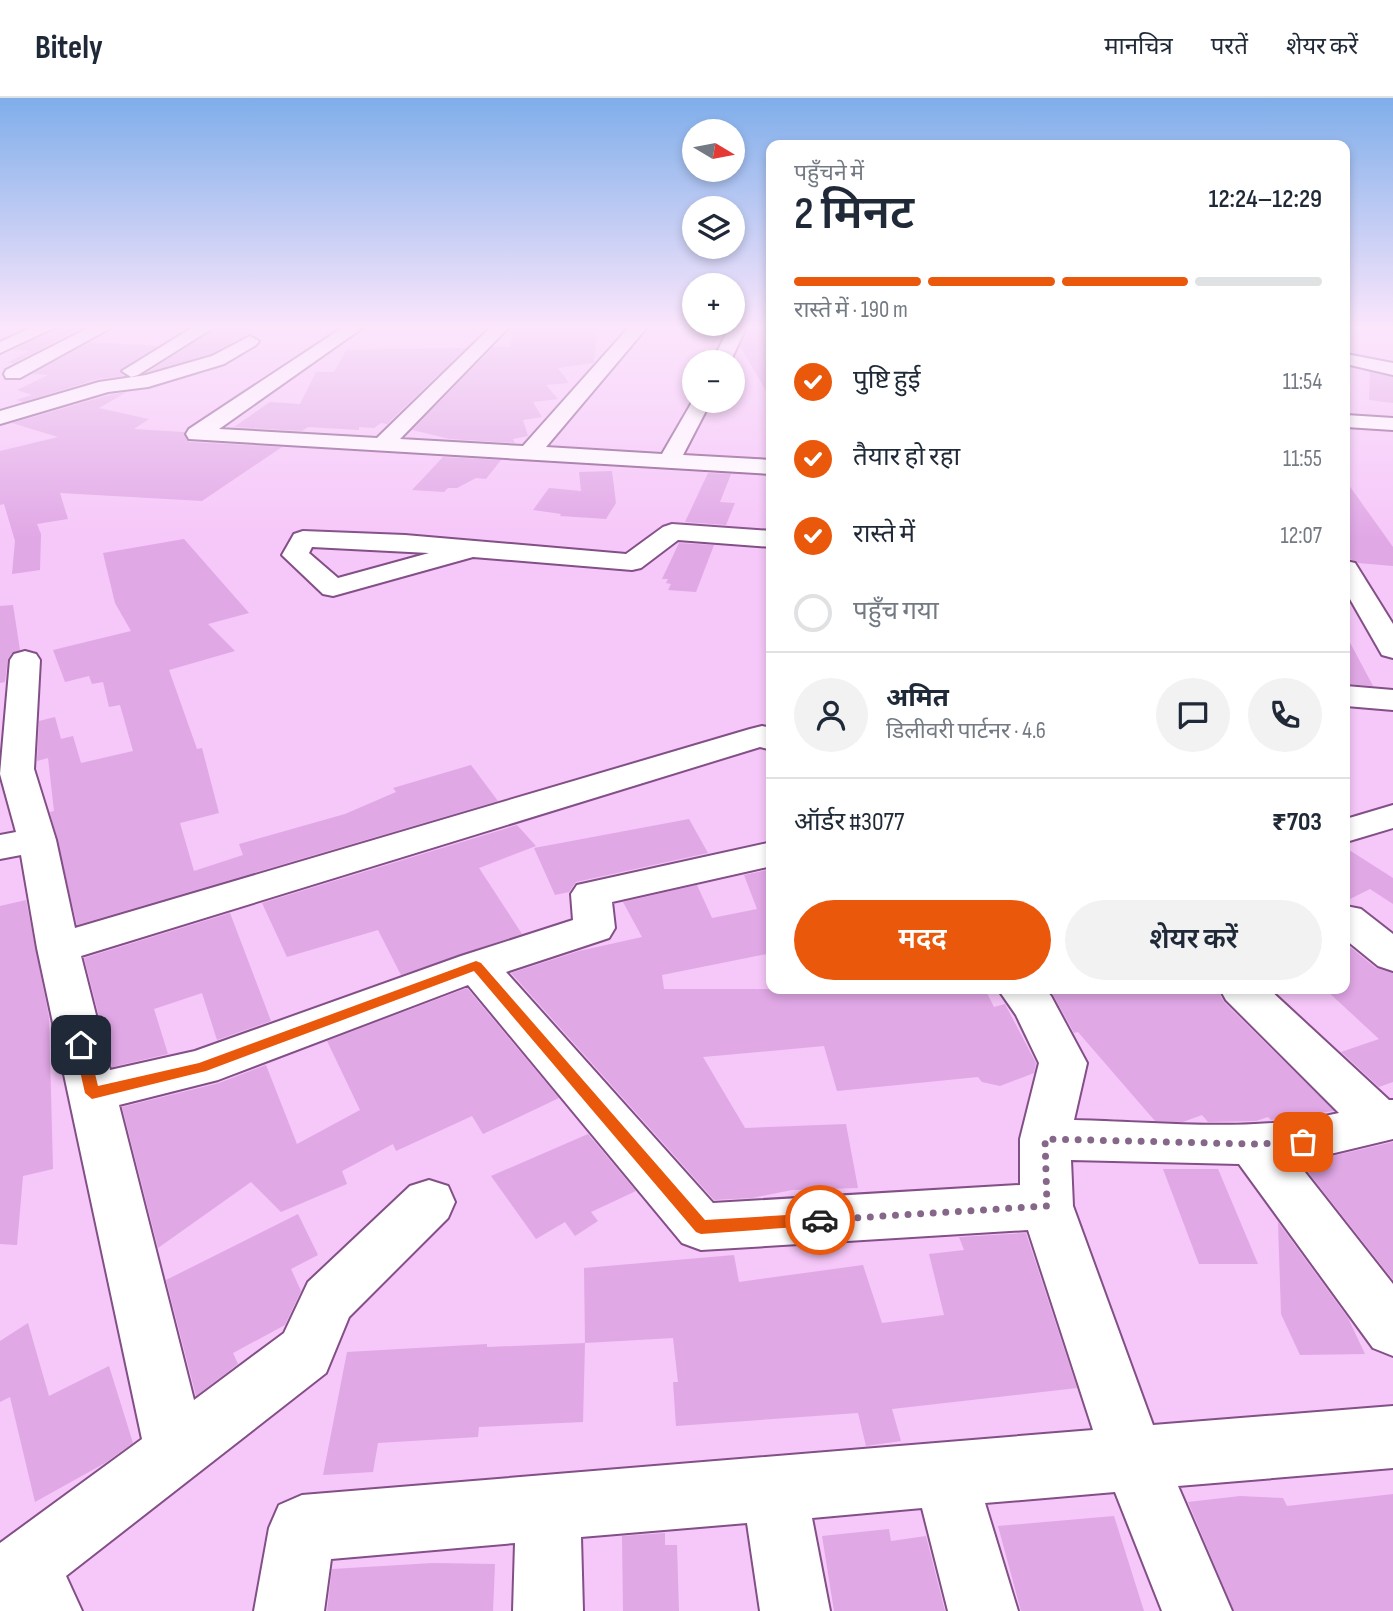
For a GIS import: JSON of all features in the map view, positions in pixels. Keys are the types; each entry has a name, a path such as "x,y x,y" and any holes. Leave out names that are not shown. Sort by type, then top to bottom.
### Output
{"street":[{"path":"0,418 71,397"},
{"path":"253,397 197,434 531,451 766,467"},
{"path":"382,445 431,397"},
{"path":"531,451 579,397"},
{"path":"669,461 695,413"},
{"path":"1350,421 1393,424"},
{"path":"471,549 333,588 295,555 303,539 471,549 632,562 671,532 766,539"},
{"path":"1350,576 1393,649"},
{"path":"24,660 16,769 19,844 58,948 176,1452"},
{"path":"1350,696 1393,700"},
{"path":"58,948 762,736 766,738"},
{"path":"1350,830 1393,816"},
{"path":"92,1093 201,1068 476,966 594,928 591,894 766,855"},
{"path":"1350,922 1393,956"},
{"path":"476,966 701,1227 1047,1206"},
{"path":"1024,994 1035,1007 1063,1063 1045,1139 1047,1206 1134,1459 1196,1611"},
{"path":"1247,994 1387,1121"},
{"path":"1045,1139 1253,1144 1303,1142 1387,1121"},
{"path":"1253,1144 1393,1329"},
{"path":"23,1588 176,1452 305,1353 328,1300 429,1202"},
{"path":"289,1611 302,1528 1393,1437"},
{"path":"945,1475 983,1611"},
{"path":"774,1489 794,1611"},
{"path":"548,1507 548,1611"}],"building":[{"path":"27,397 41,397 23,402 16,400"},
{"path":"103,397 119,397 99,408 149,419 134,429 184,432 189,442 282,447 202,501 60,493 68,519 37,524 41,534 40,570 12,574 15,541 4,504 0,505 0,451 58,437 12,423"},
{"path":"304,397 415,397 387,424 381,423 374,428 359,427 359,430 308,427 302,431 234,427 270,402 300,404"},
{"path":"445,397 556,397 558,399 533,402 542,417 523,420 528,436 513,439 515,443 450,439 412,430"},
{"path":"1369,397 1393,397 1393,403 1369,400"},
{"path":"443,457 501,460 486,479 476,478 444,492 412,490"},
{"path":"612,471 616,503 606,519 560,516 561,514 533,510 549,488 581,491 579,472"},
{"path":"708,473 731,474 720,502 735,503 726,525 685,522"},
{"path":"1350,487 1393,547 1393,566 1358,563 1350,559"},
{"path":"184,539 249,613 208,624 235,651 169,670 197,749 202,748 219,813 180,823 194,871 243,855 239,844 345,814 396,792 393,788 471,765 498,801 77,925 50,812 54,811 48,758 37,761 39,721 55,717 61,739 73,736 81,763 133,751 120,705 109,707 103,682 92,684 89,676 65,682 53,650 131,631 115,603 103,553"},
{"path":"679,543 714,545 696,592 668,590 671,584 666,583 668,579 662,579"},
{"path":"13,605 20,650 12,653 8,659 5,682 0,683 0,606"},
{"path":"1350,643 1373,686 1350,684"},
{"path":"689,819 708,853 576,882 569,892 555,895 534,848"},
{"path":"517,825 536,846 479,868 522,934 401,975 378,930 287,957 262,903"},
{"path":"1350,851 1393,878 1393,904 1370,889 1350,899"},
{"path":"766,870 766,954 662,975 664,989 766,989 766,994 988,994 994,1007 1005,1004 1036,1063 1034,1073 1000,1086 982,1082 978,1077 837,1091 824,1046 703,1057 745,1128 846,1124 858,1188 792,1190 752,1198 714,1200 511,973 579,951 642,937 623,902 697,885 712,918 757,909 744,875"},
{"path":"26,900 49,1017 53,1169 23,1176 17,1245 0,1244 0,906"},
{"path":"230,913 271,1021 217,1040 202,993 154,1009 168,1054 112,1067 84,958"},
{"path":"1350,947 1376,968 1393,973 1393,1082 1379,1087 1341,1052 1379,1039 1330,994 1350,994"},
{"path":"467,988 559,1098 483,1134 472,1116 396,1151 393,1144 342,1171 347,1184 281,1212 251,1182 158,1248 122,1107 219,1083 266,1065 297,1144 360,1110 327,1041"},
{"path":"1053,994 1220,994 1224,1002 1334,1111 1271,1120 1268,1117 1256,1121 1208,1122 1202,1115 1183,1122 1155,1121 1078,1032 1074,1033"},
{"path":"588,1134 636,1191 591,1212 598,1221 575,1236 565,1222 536,1239 491,1176"},
{"path":"1393,1142 1393,1280 1304,1167 1313,1164 1311,1161"},
{"path":"1163,1169 1218,1169 1258,1264 1199,1264"},
{"path":"298,1214 318,1255 291,1269 301,1291 285,1325 233,1353 238,1364 196,1396 166,1280"},
{"path":"1278,1222 1348,1318 1365,1354 1300,1355 1281,1314"},
{"path":"1026,1233 1077,1388 892,1409 901,1441 866,1446 858,1413 676,1426 673,1382 678,1382 673,1338 585,1343 584,1268 734,1255 739,1282 863,1265 882,1323 944,1315 929,1254 964,1250 959,1237"},
{"path":"28,1323 49,1396 109,1366 133,1443 105,1463 35,1502 10,1397 0,1402 0,1341"},
{"path":"585,1343 583,1422 479,1427 478,1437 378,1443 373,1472 323,1475 347,1352 487,1344 487,1347"},
{"path":"1393,1494 1393,1611 1234,1611 1188,1502 1240,1496 1283,1498 1287,1506"},
{"path":"1114,1516 1144,1611 1021,1611 998,1526"},
{"path":"889,1529 891,1541 926,1536 945,1611 834,1611 822,1536"},
{"path":"665,1533 665,1545 677,1545 679,1611 623,1611 622,1536"},
{"path":"433,1563 495,1564 493,1611 327,1611 332,1569"}],"way so far":[{"path":"820,1220 1047,1206 1045,1139 1253,1144 1303,1142"}],"route":[{"path":"81,1045 92,1093 201,1068 476,966 701,1227 820,1220"}]}
